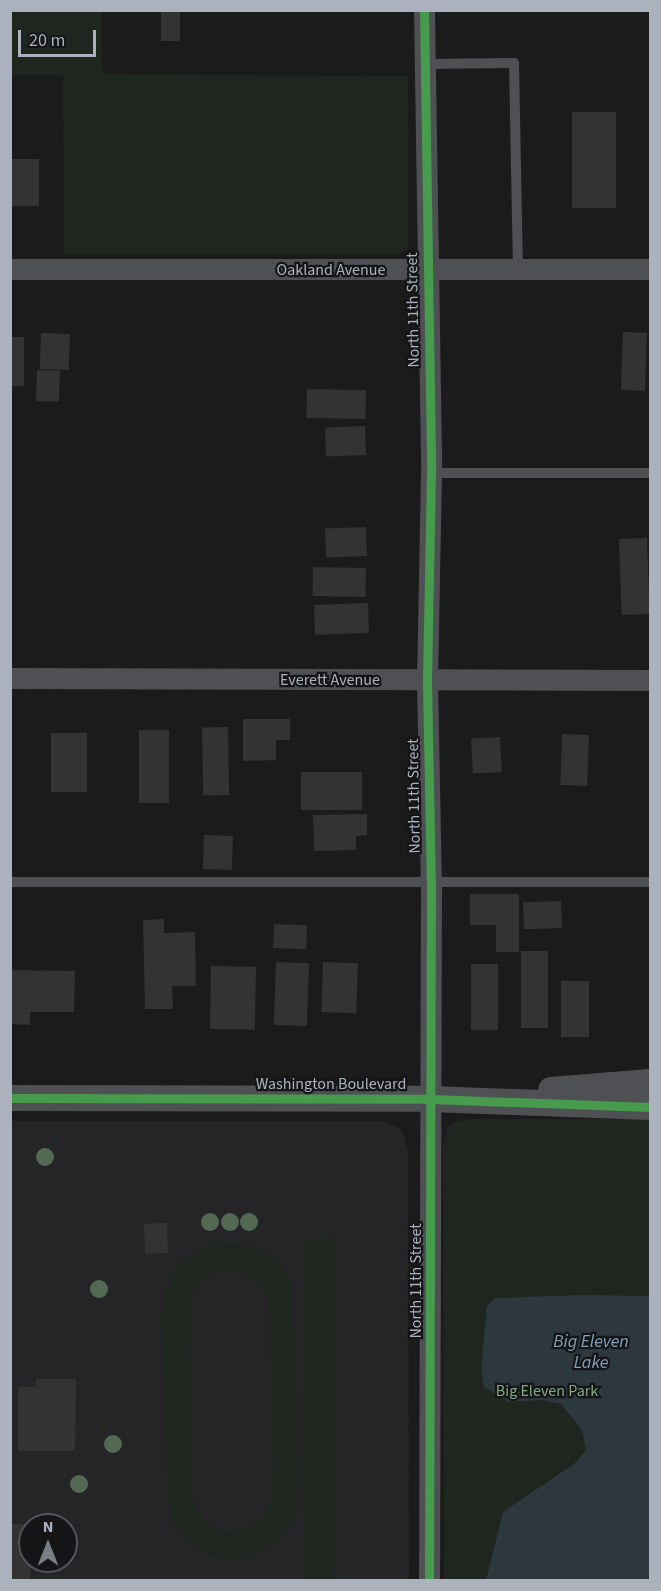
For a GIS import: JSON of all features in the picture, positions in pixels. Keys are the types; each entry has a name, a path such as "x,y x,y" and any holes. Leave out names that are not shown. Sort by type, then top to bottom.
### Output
{"street":[{"name":"North 11th Street","path":"424,10 431,473 427,681 431,880 429,1581"},
{"name":"Oakland Avenue","path":"10,269 651,269"},
{"name":"Everett Avenue","path":"10,678 651,680"},
{"name":"Washington Boulevard","path":"431,1099 651,1082"},
{"name":"Washington Boulevard","path":"10,1098 431,1099 651,1107"}],"lane":[{"path":"424,64 514,63 518,270"},
{"path":"431,473 651,473"},
{"path":"10,882 431,880 651,882"}],"shaded area":[{"path":"11,1121 383,1121 402,1130 408,1150 409,1580 11,1580"}],"green space":[{"path":"10,11 101,11 102,74 408,76 408,248 400,254 64,254 63,75 11,75"},
{"name":"Big Eleven Park","path":"475,1119 650,1119 650,1580 444,1580 443,1145 448,1127 457,1121"},
{"path":"304,1238 334,1238 334,1580 304,1580"},
{"path":"237,1243 254,1246 279,1262 293,1287 300,1489 296,1515 278,1542 250,1558 233,1560 205,1553 190,1545 173,1523 169,1511 162,1321 165,1290 178,1263 209,1245","holes":["226,1270 238,1271 259,1282 269,1301 271,1313 273,1500 259,1522 236,1531 224,1531 202,1519 193,1500 190,1297 205,1278"]}],"water":[{"name":"Big Eleven Lake","path":"583,1295 650,1296 650,1580 486,1580 503,1512 574,1464 586,1450 582,1430 561,1404 542,1400 508,1402 484,1387 481,1370 487,1306 496,1298"}],"building":[{"path":"161,10 180,10 180,41 161,41"},
{"path":"572,112 616,112 616,208 572,208"},
{"path":"10,159 39,159 39,206 10,206"},
{"path":"623,332 647,333 645,391 621,390"},
{"path":"41,333 70,334 69,370 40,369"},
{"path":"10,337 24,337 24,386 10,386"},
{"path":"37,370 60,371 59,402 36,401"},
{"path":"307,389 366,390 365,419 306,418"},
{"path":"365,426 366,455 326,456 325,427"},
{"path":"366,527 367,556 326,557 325,528"},
{"path":"647,538 650,614 622,615 619,539"},
{"path":"313,567 366,568 365,597 312,596"},
{"path":"368,603 369,633 315,635 314,605"},
{"path":"243,719 290,719 290,740 276,740 276,760 243,761"},
{"path":"202,727 228,727 229,795 203,795"},
{"path":"139,730 169,730 169,803 139,803"},
{"path":"51,733 87,733 87,792 51,792"},
{"path":"562,734 589,735 587,786 560,785"},
{"path":"500,737 502,772 473,773 471,739"},
{"path":"301,772 362,772 362,810 301,810"},
{"path":"367,814 367,835 356,836 356,850 314,851 313,815"},
{"path":"204,835 233,836 232,870 203,869"},
{"path":"470,894 519,894 519,952 496,952 496,925 470,925"},
{"path":"561,901 562,928 524,929 523,902"},
{"path":"164,919 164,933 195,932 196,986 172,986 173,1009 145,1009 143,920"},
{"path":"274,924 307,925 306,949 273,948"},
{"path":"521,951 548,951 548,1028 521,1028"},
{"path":"276,962 309,963 307,1026 274,1025"},
{"path":"323,962 358,963 356,1013 321,1012"},
{"path":"471,964 498,964 498,1030 471,1030"},
{"path":"211,966 256,967 255,1030 210,1029"},
{"path":"10,970 75,971 74,1012 30,1012 30,1025 10,1024"},
{"path":"561,981 589,981 589,1037 561,1037"},
{"path":"167,1223 168,1253 145,1254 144,1224"},
{"path":"36,1379 76,1379 75,1451 18,1451 18,1387 36,1387"},
{"path":"10,1524 18,1524 18,1573 30,1573 30,1579 10,1579"}],"cycle path":[{"path":"424,10 431,473 427,681 431,881 429,1580"},
{"path":"10,1098 431,1099 650,1107"}]}
